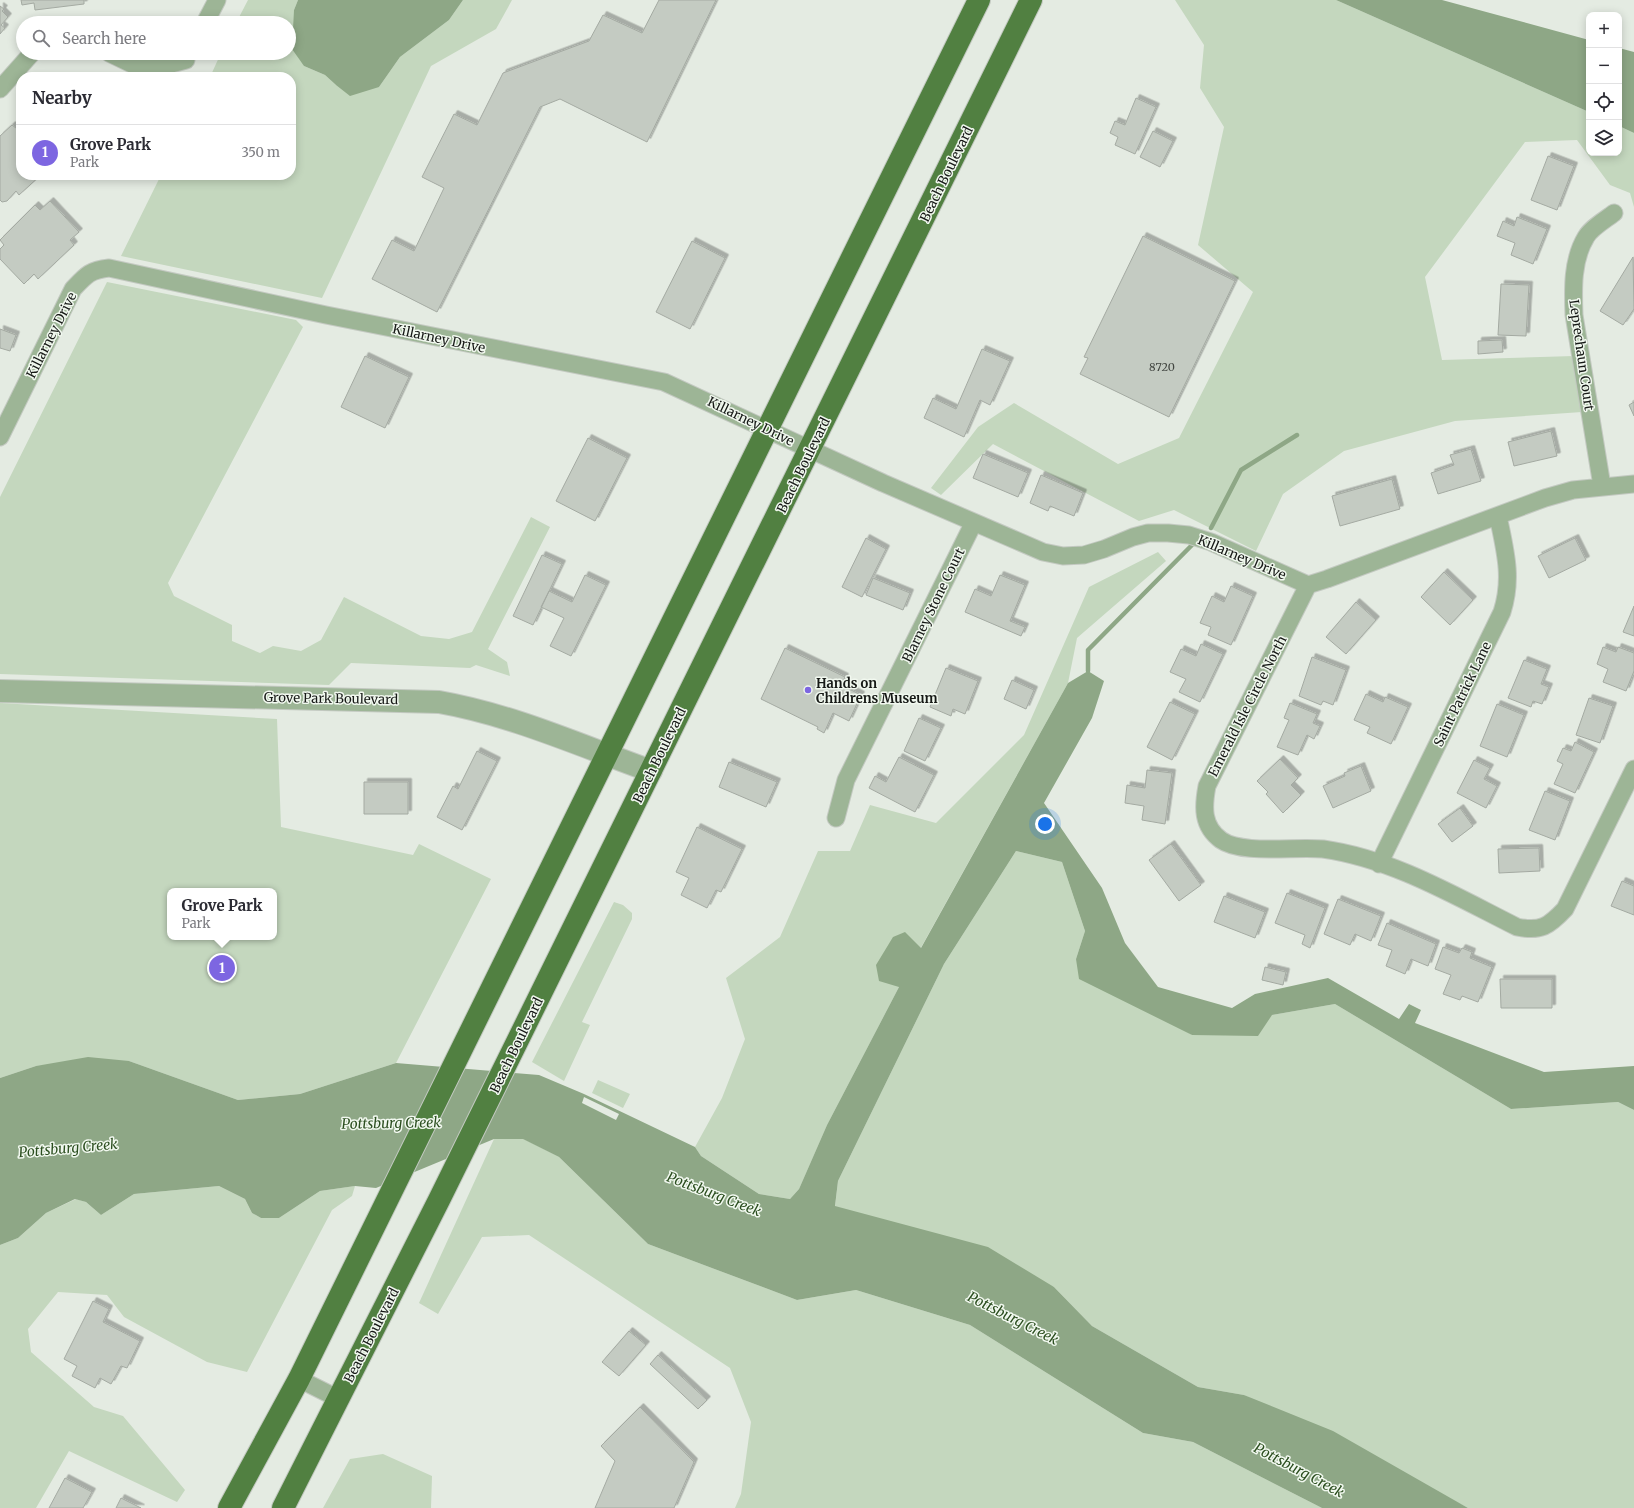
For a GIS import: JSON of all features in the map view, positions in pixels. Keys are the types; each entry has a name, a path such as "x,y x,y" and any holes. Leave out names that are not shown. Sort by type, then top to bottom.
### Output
{"highway":[{"path":"228,1508 299,1379 979,0"},
{"name":"Beach Boulevard","path":"283,1508 439,1200 1031,0"}],"street":[{"path":"209,16 217,0"},
{"path":"0,89 26,60"},
{"path":"123,60 136,66 164,66 180,60"},
{"path":"180,72 186,60"},
{"name":"Leprechaun Court","path":"1602,486 1574,315 1573,294 1574,272 1579,253 1586,236 1614,213"},
{"name":"Killarney Drive","path":"0,437 73,289 85,275 96,270 109,268 326,315 664,382 973,524 1043,552 1063,556 1084,555 1148,533 1168,532 1190,535 1211,542 1308,584"},
{"path":"1308,584 1326,579 1544,498 1573,490 1634,484"},
{"name":"Saint Patrick Lane","path":"1379,864 1502,612 1509,582 1507,560 1498,516"},
{"name":"Blarney Stone Court","path":"836,818 846,780 973,524"},
{"name":"Emerald Isle Circle North","path":"1308,584 1207,786 1204,817 1211,832 1222,841 1238,848 1322,849 1379,864"},
{"name":"Grove Park Boulevard","path":"0,691 439,702 464,706 509,719 651,771"},
{"path":"1379,864 1415,876 1517,927 1531,930 1544,927 1555,920 1565,909 1634,770"},
{"path":"299,1379 339,1399"}],"shaded area":[{"path":"248,0 298,0 294,10 295,16 240,16"},
{"path":"463,0 512,0 496,29 431,66 322,298 121,256 159,180 296,180 296,72 212,72 218,60 296,60 296,21 304,66 325,75 336,85 379,87 400,57 449,20"},
{"path":"1175,0 1336,0 1586,111 1586,152 1577,140 1525,142 1425,277 1442,360 1574,356 1582,412 1455,421 1344,451 1283,494 1256,551 1174,510 1139,521 993,444 941,495 931,488 978,427 1014,403 1118,464 1179,438 1253,292 1198,245 1224,127 1200,88 1204,45"},
{"path":"1622,127 1634,133 1634,207 1630,193 1610,185 1589,156 1622,156"},
{"path":"107,282 296,320 303,327 168,583 174,596 232,625 232,641 260,653 273,646 301,651 321,640 344,597 421,636 449,639 472,632 531,517 550,527 488,649 507,662 510,676 476,665 470,668 351,663 329,685 0,674 0,497"},
{"path":"1158,552 1166,561 1077,638 1068,683 899,987 827,1125 799,1189 790,1199 759,1194 701,1156 695,1147 722,1098 745,1039 726,978 780,937 818,851 850,851 870,805 936,823 1024,735 1089,587"},
{"path":"0,703 277,719 281,827 413,855 419,844 491,879 396,1063 300,1094 238,1100 129,1061 36,1066 0,1078"},
{"path":"1016,851 1062,862 1085,931 1076,959 1192,1035 1272,1015 1335,1004 1511,1109 1618,1102 1634,1110 1634,1508 1468,1508 1244,1395 1198,1387 1092,1326 1054,1287 835,1207 838,1181 944,964"},
{"path":"614,902 623,905 632,913 632,919 582,1022 590,1025 564,1081 532,1062"},
{"path":"598,1080 630,1094 623,1108 592,1093"},
{"path":"494,1139 524,1139 559,1157 648,1244 797,1300 856,1290 970,1325 1143,1433 1193,1442 1322,1508 735,1508 741,1494 751,1422 730,1368 529,1235 482,1237 438,1314 419,1303"},
{"path":"219,1186 245,1199 252,1213 261,1218 279,1218 320,1191 355,1186 352,1196 332,1210 247,1372 207,1362 124,1317 107,1295 58,1292 28,1329 31,1352 94,1407 123,1416 185,1490 177,1502 69,1451 36,1508 0,1508 0,1245 18,1238 46,1213 76,1199 86,1202 101,1215 134,1194"},
{"path":"383,1454 432,1476 431,1508 323,1508 350,1459"}],"water":[{"path":"298,0 463,0 449,20 400,57 379,87 350,96 325,75 304,66 296,55 296,16 294,16 294,10"},
{"path":"1336,0 1442,0 1586,39 1586,111"},
{"path":"1622,49 1634,52 1634,133 1622,127"},
{"name":"Pottsburg Creek","path":"1088,671 1104,681 1092,718 1044,803 1102,888 1125,943 1158,987 1232,1008 1255,994 1328,978 1399,1019 1409,1004 1421,1010 1415,1023 1544,1072 1634,1066 1634,1110 1618,1102 1511,1109 1335,1004 1272,1015 1258,1036 1192,1035 1079,979 1076,959 1085,931 1062,862 1016,851 944,964 838,1181 835,1206 988,1247 1054,1287 1092,1326 1198,1387 1244,1395 1333,1431 1468,1508 1322,1508 1193,1442 1143,1433 970,1325 856,1290 797,1300 648,1244 559,1157 523,1139 494,1139 376,1188 355,1186 320,1191 279,1218 261,1218 252,1213 245,1199 219,1186 134,1194 101,1215 86,1202 75,1199 46,1213 18,1238 0,1245 0,1078 36,1066 88,1057 129,1061 238,1100 300,1094 396,1063 539,1075 584,1094 695,1147 701,1156 759,1194 790,1199 799,1189 827,1125 899,987 879,981 876,965 893,937 905,932 921,948 1068,683"}],"pier":[{"path":"584,1097 619,1114 616,1120 582,1103"}],"building":[{"path":"21,0 84,0 84,4 35,10 34,3 22,5"},
{"path":"659,0 716,0 647,142 560,99 540,107 437,312 372,279 392,240 414,251 444,188 422,177 454,114 477,125 503,73 589,41 603,15 642,33"},
{"path":"0,6 4,9 2,11 8,17 1,25 5,28 0,34"},
{"path":"1136,98 1156,107 1135,154 1115,145 1118,137 1110,133 1115,121 1125,125"},
{"path":"12,125 16,128 16,180 36,180 19,195 16,191 7,201 2,202 0,200 0,136"},
{"path":"1153,131 1173,141 1160,167 1140,157"},
{"path":"1548,156 1574,166 1557,210 1531,200"},
{"path":"50,201 79,232 70,240 74,245 38,279 34,274 24,284 0,259 0,249 4,245 0,240 35,205 40,210"},
{"path":"1517,217 1547,229 1533,264 1511,255 1515,243 1497,236 1503,221 1514,226"},
{"path":"1143,236 1235,281 1169,417 1080,374 1088,358 1084,357"},
{"path":"692,241 725,258 690,329 656,312"},
{"path":"1633,257 1634,309 1623,325 1600,311"},
{"path":"1501,284 1529,285 1526,336 1498,335"},
{"path":"0,329 16,335 10,351 0,348"},
{"path":"1502,340 1503,352 1478,354 1478,341"},
{"path":"982,349 1010,361 990,405 980,400 964,437 924,418 933,398 956,409"},
{"path":"365,356 409,377 385,428 341,407"},
{"path":"1634,402 1634,416 1629,405"},
{"path":"1551,431 1557,456 1514,466 1508,442"},
{"path":"588,438 627,458 595,521 556,501"},
{"path":"1471,449 1481,481 1438,494 1431,473 1454,465 1450,455"},
{"path":"983,454 1028,473 1018,497 973,478"},
{"path":"1041,475 1083,493 1074,516 1050,506 1048,511 1030,503"},
{"path":"1392,479 1400,509 1340,526 1332,496"},
{"path":"866,538 886,549 862,597 842,587"},
{"path":"1575,538 1586,560 1549,578 1538,556"},
{"path":"542,555 562,564 533,625 513,616"},
{"path":"1444,572 1473,600 1450,625 1421,597"},
{"path":"585,575 606,585 571,656 550,646 564,618 541,607 549,591 572,602"},
{"path":"1000,575 1025,585 1010,621 1025,627 1021,636 965,612 975,589 991,596"},
{"path":"873,578 910,593 903,610 866,595"},
{"path":"1231,586 1253,596 1231,645 1208,635 1211,627 1200,623 1212,596 1224,602"},
{"path":"1356,602 1376,620 1346,654 1326,637"},
{"path":"1634,606 1634,636 1623,632"},
{"path":"1201,644 1223,654 1200,702 1179,692 1186,679 1170,672 1181,649 1196,656"},
{"path":"1603,647 1616,652 1618,647 1634,653 1634,671 1626,691 1603,682 1608,669 1597,664"},
{"name":"Hands on Childrens Museum","path":"785,648 845,677 841,685 861,695 849,721 833,713 824,733 817,729 818,727 761,699"},
{"path":"1312,657 1346,670 1333,705 1323,701 1321,705 1299,696"},
{"path":"1524,660 1547,669 1541,684 1549,687 1542,704 1533,701 1531,707 1508,698"},
{"path":"946,668 978,681 965,714 953,709 951,716 930,707"},
{"path":"1012,680 1034,690 1026,709 1004,699"},
{"path":"1366,694 1383,702 1385,697 1408,707 1391,744 1367,733 1370,727 1354,720"},
{"path":"1589,698 1613,706 1600,743 1576,735"},
{"path":"1170,702 1195,714 1172,760 1147,747"},
{"path":"1290,703 1317,714 1313,723 1320,726 1314,739 1307,735 1298,755 1277,747 1289,720 1284,718"},
{"path":"1497,704 1524,715 1507,757 1480,746"},
{"path":"919,718 941,728 925,761 904,751"},
{"path":"1575,742 1594,752 1575,793 1554,784 1563,764 1557,761 1563,748 1571,751"},
{"path":"477,751 497,761 462,830 437,817 453,786 458,789"},
{"path":"899,757 934,775 915,812 869,788 875,776 886,782"},
{"path":"1280,759 1298,778 1291,785 1301,795 1283,813 1266,794 1268,792 1257,781"},
{"path":"1474,760 1490,768 1484,779 1497,786 1486,808 1457,793"},
{"path":"729,762 777,782 766,807 719,787"},
{"path":"1361,766 1371,791 1333,808 1323,786 1345,776 1344,773"},
{"path":"1147,770 1172,773 1165,824 1142,820 1144,806 1125,803 1127,785 1145,788"},
{"path":"364,782 408,782 408,814 364,814"},
{"path":"1545,791 1570,801 1555,840 1529,830"},
{"path":"1460,808 1473,826 1452,842 1438,824"},
{"path":"697,827 742,849 721,892 716,890 707,908 681,895 689,878 676,872"},
{"path":"1171,844 1201,885 1179,901 1149,860"},
{"path":"1539,848 1540,871 1499,873 1498,849"},
{"path":"1622,881 1634,886 1634,915 1611,906"},
{"path":"1287,893 1325,908 1310,948 1302,944 1305,935 1275,923"},
{"path":"1224,896 1265,912 1255,938 1214,922"},
{"path":"1338,899 1381,916 1371,941 1355,934 1350,945 1324,934"},
{"path":"1387,923 1436,944 1428,966 1411,959 1405,974 1386,966 1392,950 1378,945"},
{"path":"1443,947 1459,953 1462,948 1472,952 1470,958 1492,967 1478,1002 1462,996 1460,1000 1443,994 1451,975 1435,969"},
{"path":"1265,967 1286,972 1283,985 1262,980"},
{"path":"1500,979 1552,979 1552,1008 1501,1008"},
{"path":"93,1301 109,1309 103,1322 140,1341 127,1368 121,1366 111,1384 100,1378 95,1388 72,1376 77,1366 64,1359"},
{"path":"629,1331 646,1345 619,1376 602,1362"},
{"path":"658,1355 707,1400 698,1409 650,1364"},
{"path":"640,1407 694,1462 674,1508 595,1508 615,1461 601,1446"},
{"path":"65,1478 92,1492 83,1508 49,1508"},
{"path":"121,1498 141,1508 116,1508"}],"waterway":[{"path":"1211,528 1241,470 1297,435"},
{"path":"1088,671 1088,650 1192,545"}],"place":[{"name":"Hands on Childrens Museum","path":"808,690"},
{"name":"Grove Park","path":"222,968"}]}
